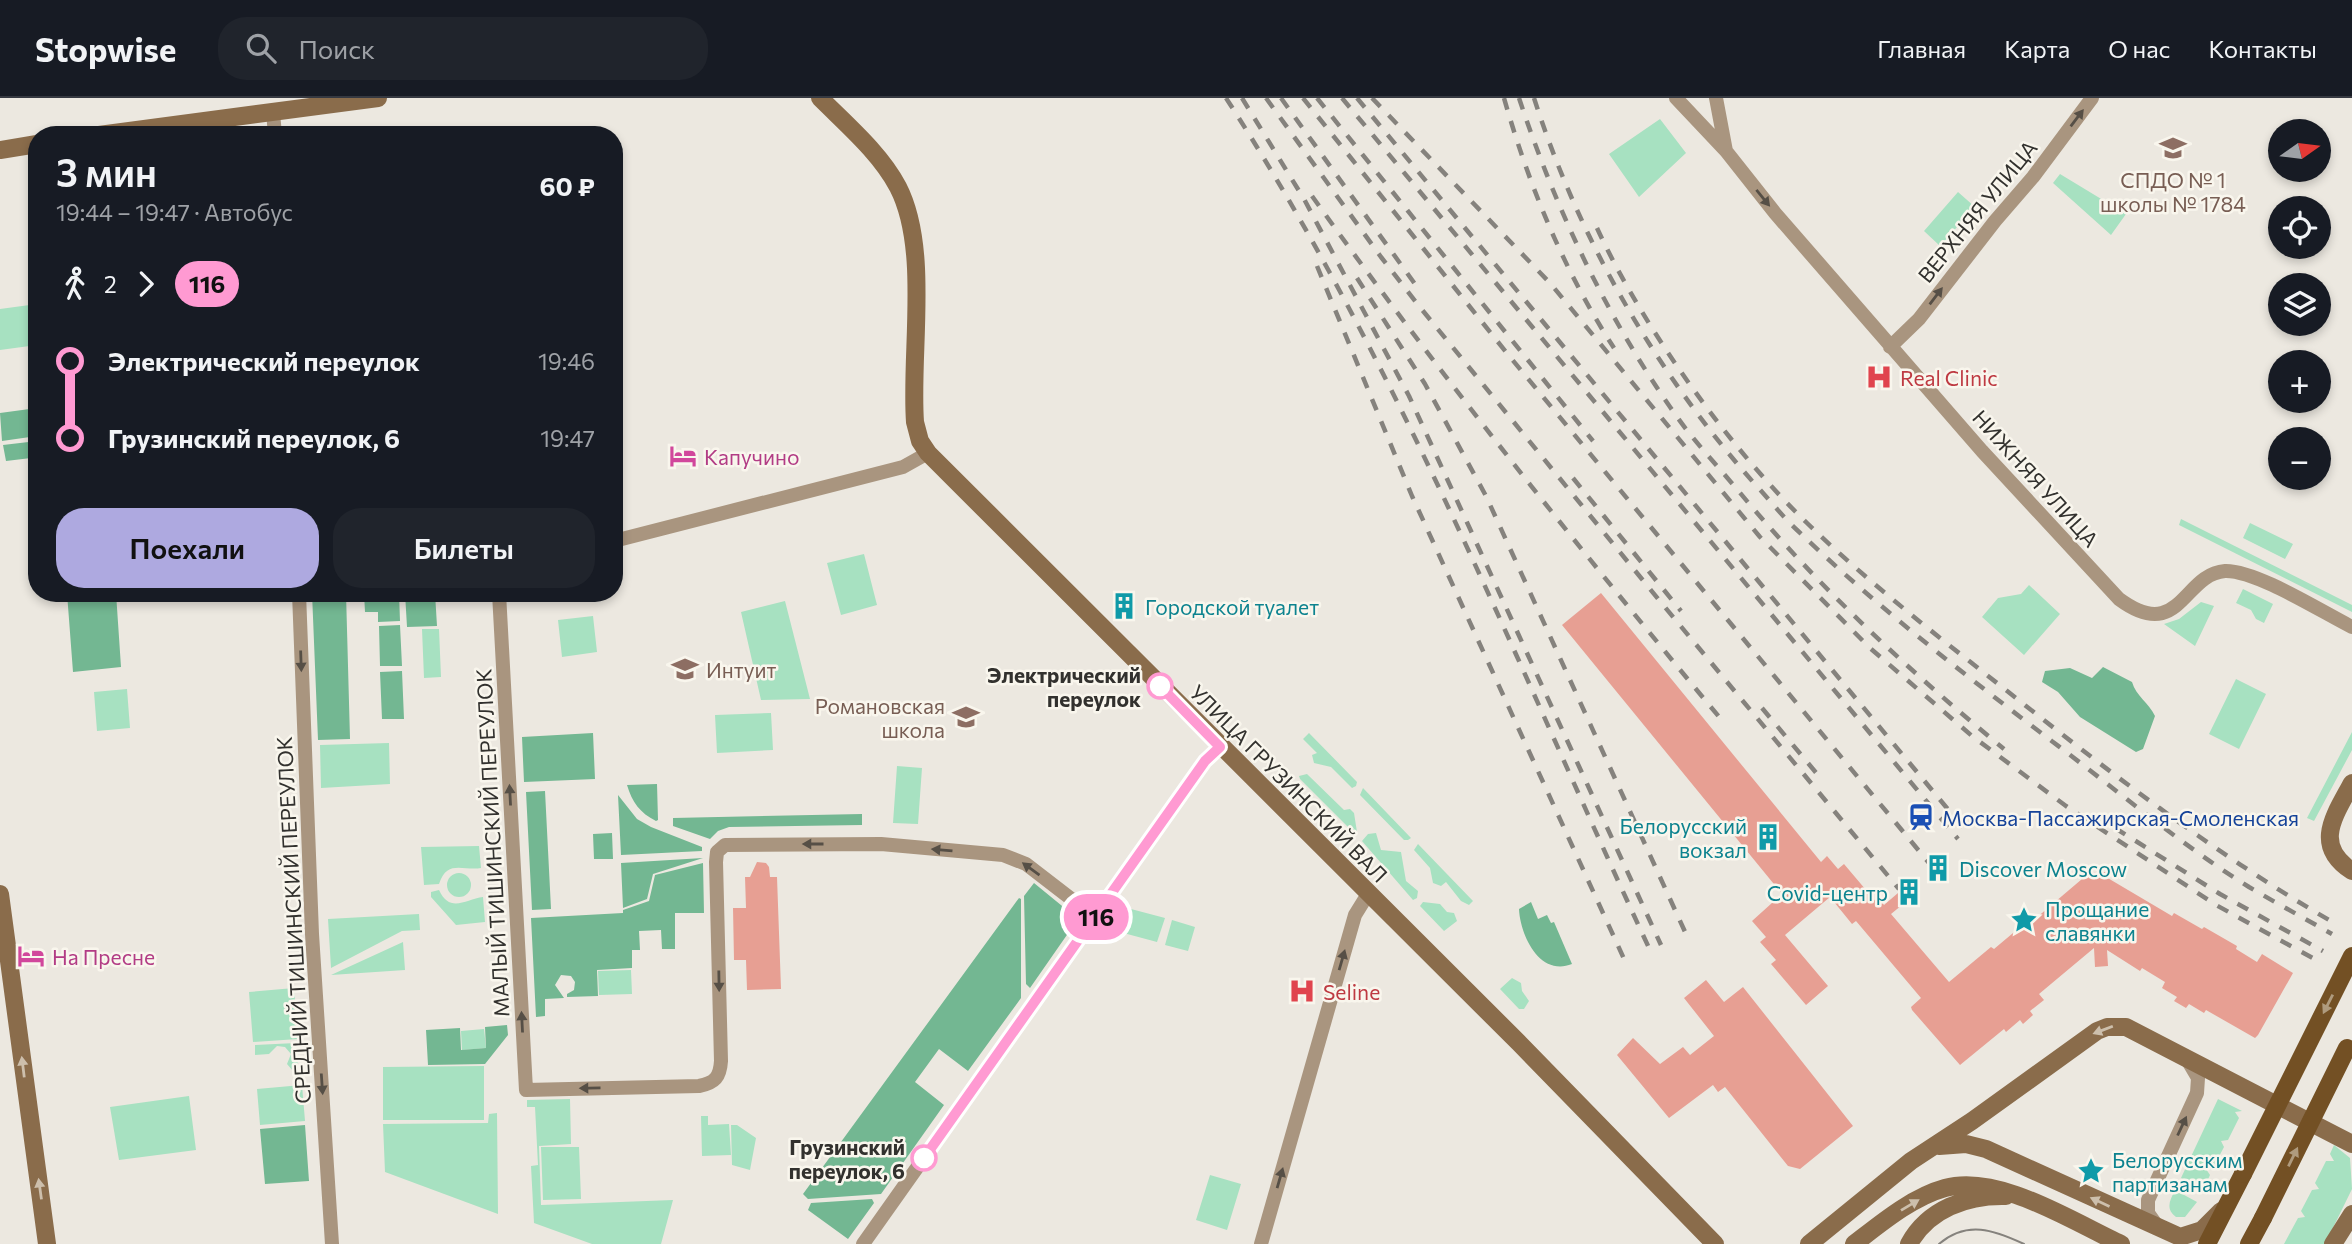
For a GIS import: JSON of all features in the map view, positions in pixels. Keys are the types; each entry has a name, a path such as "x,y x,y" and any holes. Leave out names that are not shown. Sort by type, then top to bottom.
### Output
{"main road":[{"path":"167,126 377,98"},
{"name":"УЛИЦА ГРУЗИНСКИЙ ВАЛ","path":"820,98 890,174 908,212 915,249 915,422 920,441 928,453 1715,1244"},
{"path":"0,150 28,145"},
{"path":"2352,783 2334,817 2329,834 2329,842 2335,856 2352,871"},
{"path":"0,894 47,1244"},
{"path":"2207,1244 2352,956"},
{"path":"1809,1244 1889,1177 1991,1108 2097,1031 2107,1027 2126,1027 2352,1144"},
{"path":"2251,1243 2352,1040"},
{"path":"1923,1153 1948,1144 1978,1146 2180,1237 2196,1234 2212,1222 2229,1202"},
{"path":"1854,1244 1900,1211 1946,1188 1981,1185 2016,1197 2121,1244"},
{"path":"1909,1244 1923,1225 1945,1209 1982,1198 2016,1197"},
{"path":"2338,1240 2352,1214"}],"street":[{"name":"НИЖНЯЯ УЛИЦА","path":"1676,98 1725,147 1890,347 2077,556 2131,608 2152,614 2165,611 2181,603 2213,573 2228,571 2277,588 2352,627"},
{"path":"1716,98 1725,147"},
{"name":"ВЕРХНЯЯ УЛИЦА","path":"1890,347 1919,318 2033,177 2092,98"},
{"path":"273,112 274,126"},
{"path":"623,539 903,467 928,453"},
{"name":"СРЕДНИЙ ТИШИНСКИЙ ПЕРЕУЛОК","path":"299,602 312,934 332,1244"},
{"name":"МАЛЫЙ ТИШИНСКИЙ ПЕРЕУЛОК","path":"499,602 526,1090 699,1086 709,1084 717,1078 721,1061 716,862 717,852 725,845 881,845 1003,855 1026,864 1096,918"},
{"path":"863,1244 1205,761 1220,747"},
{"path":"1261,1244 1353,923 1359,906 1368,894"},
{"path":"2162,1230 2151,1218 2147,1207 2197,1093 2198,1078 2188,1061"}],"green space":[{"path":"1660,119 1686,153 1639,197 1609,154"},
{"path":"2060,174 2126,214 2111,235 2053,183"},
{"path":"1958,192 1975,207 1940,246 1924,231"},
{"path":"28,305 28,346 0,350 0,309"},
{"path":"28,409 28,437 2,441 0,413"},
{"path":"28,442 28,458 6,461 3,445"},
{"path":"2181,519 2352,605 2352,612 2179,525"},
{"path":"2250,523 2293,544 2285,559 2243,538"},
{"path":"864,554 877,605 841,615 827,563"},
{"path":"2029,585 2060,614 2024,655 1982,617 1998,598 2021,594"},
{"path":"2243,589 2273,604 2264,623 2256,619 2251,610 2236,603"},
{"path":"785,601 810,699 761,700 741,612"},
{"path":"68,602 117,602 121,667 73,672"},
{"path":"312,602 346,602 350,739 318,740"},
{"path":"364,602 399,602 400,621 378,622 378,612 365,612"},
{"path":"406,602 436,602 437,626 407,627"},
{"path":"2201,602 2214,606 2195,646 2164,624 2179,619"},
{"path":"593,616 597,652 562,657 558,620"},
{"path":"400,625 402,666 380,666 379,626"},
{"path":"422,629 439,629 441,677 424,678"},
{"path":"2103,667 2132,682 2155,716 2143,749 2136,752 2080,717 2058,692 2042,682 2045,671 2070,668 2092,678"},
{"path":"402,671 404,719 382,719 380,672"},
{"path":"2236,679 2266,694 2239,749 2209,734"},
{"path":"127,689 130,728 97,731 94,692"},
{"path":"771,713 773,750 717,753 715,715"},
{"path":"2352,732 2352,750 2314,821 2307,818"},
{"path":"593,733 595,779 524,782 522,737"},
{"path":"1309,733 1357,782 1356,786 1352,788 1331,767 1314,763 1312,755 1317,753 1303,739"},
{"path":"389,743 390,784 321,788 320,745"},
{"path":"897,766 922,768 918,824 893,823"},
{"path":"1307,774 1344,810 1350,809 1354,813 1357,832 1354,833 1300,779 1299,776"},
{"path":"657,784 656,821 637,806 627,785"},
{"path":"1363,788 1411,838 1404,840 1360,795"},
{"path":"545,791 551,909 532,910 526,792"},
{"path":"618,795 637,819 702,847 702,851 621,855"},
{"path":"862,814 862,825 729,827 718,831 710,839 673,826 673,818"},
{"path":"612,833 613,859 594,859 593,834"},
{"path":"1376,833 1381,850 1401,852 1406,881 1418,891 1417,898 1413,900 1362,841 1368,834"},
{"path":"1418,844 1473,901 1469,905 1461,901 1446,882 1441,886 1433,883 1430,868 1414,850"},
{"path":"479,846 481,868 451,869 442,876 439,884 424,885 421,847"},
{"path":"703,858 653,874 647,899 623,908 621,863"},
{"path":"703,863 704,913 675,913 675,949 662,949 661,930 639,931 640,950 632,950 632,968 597,970 598,996 567,997 567,994 574,990 575,982 571,976 561,975 555,985 564,998 545,999 545,1016 536,1017 531,918 623,913 623,910 649,901 655,875"},
{"path":"459,873 468,876 471,885 468,894 459,897 450,894 447,885 450,876"},
{"path":"1034,883 1078,919 1030,988 1026,984 1024,896"},
{"path":"439,890 448,902 453,903 483,897 485,922 456,925 431,897 431,892"},
{"path":"1019,898 1021,998 968,1071 939,1049 915,1082 944,1105 881,1194 808,1199 803,1194"},
{"path":"1423,902 1440,904 1447,912 1454,913 1457,921 1444,931 1420,906"},
{"path":"1531,902 1538,919 1547,915 1551,923 1554,922 1572,964 1550,964 1534,951 1523,930 1519,909"},
{"path":"1131,909 1165,918 1157,942 1116,931"},
{"path":"419,914 420,930 402,931 331,968 328,919"},
{"path":"1172,920 1195,927 1188,951 1165,945"},
{"path":"403,942 405,970 331,975"},
{"path":"631,970 632,994 599,995 598,971"},
{"path":"1512,978 1521,983 1522,991 1529,1001 1524,1009 1519,1009 1500,989"},
{"path":"294,988 298,1039 253,1042 249,992"},
{"path":"507,1025 508,1035 485,1064 428,1065 426,1030 460,1028 461,1050 486,1048 485,1027"},
{"path":"484,1029 486,1048 462,1050 461,1031"},
{"path":"296,1043 299,1078 287,1064 291,1054 285,1047 277,1046 269,1054 255,1055 255,1045"},
{"path":"484,1066 484,1120 383,1120 383,1067"},
{"path":"302,1085 305,1121 260,1125 257,1089"},
{"path":"189,1096 196,1150 119,1160 110,1107"},
{"path":"570,1099 571,1144 539,1146 541,1205 673,1200 661,1244 592,1244 534,1223 531,1166 538,1165 535,1107 527,1107 527,1100"},
{"path":"2218,1099 2242,1111 2235,1112 2239,1118 2228,1140 2221,1141 2224,1147 2213,1168 2206,1169 2210,1175 2203,1190 2181,1178"},
{"path":"497,1113 498,1214 385,1172 383,1124 488,1123 489,1114"},
{"path":"701,1116 708,1116 708,1125 729,1124 731,1155 702,1156"},
{"path":"305,1125 309,1181 265,1184 260,1129"},
{"path":"731,1125 737,1125 756,1138 750,1170 732,1165"},
{"path":"2334,1145 2350,1158 2352,1189 2325,1244 2284,1244 2298,1218 2305,1217 2301,1211 2312,1190 2319,1189 2315,1183 2326,1161 2334,1161 2330,1154"},
{"path":"541,1147 579,1147 581,1199 543,1200"},
{"path":"1210,1175 1241,1184 1227,1230 1196,1220"},
{"path":"2175,1190 2197,1202 2185,1217 2176,1217 2171,1211 2170,1201"},
{"path":"872,1199 874,1203 848,1239 808,1210 811,1203"}],"building":[{"name":"Белорусский вокзал","path":"1601,593 1821,862 1827,856 1838,869 1844,864 1877,903 1880,900 1884,905 1905,887 1913,896 1891,914 1949,982 1991,947 1994,949 2019,928 2021,931 2082,879 2081,874 2106,872 2106,877 2172,916 2174,913 2202,929 2204,927 2237,946 2236,949 2257,962 2262,954 2293,973 2258,1035 2255,1038 2206,1010 2204,1013 2189,1004 2186,1008 2174,1001 2177,997 2162,988 2165,982 2142,968 2140,971 2107,950 2108,966 2095,967 2094,948 2039,994 2044,1000 2030,1011 2033,1015 2023,1024 2020,1020 2006,1032 2004,1029 1960,1065 1912,1010 1911,1007 1921,998 1856,921 1852,924 1830,897 1785,935 1828,986 1806,1005 1771,964 1776,960 1760,942 1766,937 1752,921 1782,894 1562,625"},
{"path":"757,862 766,863 770,877 777,877 781,989 747,990 746,960 734,960 733,908 746,908 745,877 750,877"},
{"path":"1706,980 1724,1002 1743,987 1853,1126 1800,1169 1788,1166 1725,1087 1718,1092 1713,1085 1669,1118 1617,1055 1633,1038 1660,1064 1683,1047 1690,1055 1714,1036 1684,998"}],"tram line":[{"path":"1939,1244 1960,1232 1970,1230 1991,1232 2024,1244"}],"railway":[{"path":"1226,98 1288,199 1401,409 1453,516 1650,950"},
{"path":"1242,98 1304,199 1409,396 1661,945"},
{"path":"1266,98 1419,306 1899,889"},
{"path":"1281,98 1420,291"},
{"path":"1303,98 1510,357 1929,863"},
{"path":"1317,98 1593,441"},
{"path":"1342,98 1958,839"},
{"path":"1357,98 1966,831"},
{"path":"1372,98 1550,283 1760,537 1870,648 1972,736 2066,806 2216,905 2318,961"},
{"path":"1504,98 1550,227 1579,289 1614,348"},
{"path":"1519,98 1549,181 1585,262 1627,340 1682,424 1767,524 1830,592 1932,688 2004,749"},
{"path":"1534,98 1573,202 1624,301 1684,395 1717,439 1785,518 1858,586 1922,640 2150,817 2249,887 2332,934"},
{"path":"1312,196 1411,331 1514,464 1725,724"},
{"path":"1597,228 1638,305 1690,384 1748,459 1807,523 1942,640 2139,793 2255,874 2336,924"},
{"path":"1317,266 1412,496 1625,961"},
{"path":"1357,278 1425,384 1486,496 1686,934"},
{"path":"1573,478 1681,611"},
{"path":"1762,708 1818,775"},
{"path":"2115,828 2220,894 2323,951"}],"bus line":[{"name":"116","path":"924,1158 1205,761 1220,747 1160,686"}],"place":[{"name":"СПДО № 1 школы № 1784","path":"2173,148"},
{"name":"Real Clinic","path":"1879,377"},
{"name":"Капучино","path":"683,456"},
{"name":"Городской туалет","path":"1124,606"},
{"name":"Интуит","path":"685,669"},
{"name":"Электрический переулок","path":"1160,686"},
{"name":"Романовская школа","path":"966,717"},
{"name":"Москва-Пассажирская-Смоленская","path":"1921,817"},
{"name":"Белорусский вокзал","path":"1768,837"},
{"name":"Discover Moscow","path":"1938,868"},
{"name":"Covid-центр","path":"1909,892"},
{"name":"Прощание славянки","path":"2024,920"},
{"name":"На Пресне","path":"31,956"},
{"name":"Seline","path":"1302,991"},
{"name":"Грузинский переулок, 6","path":"924,1158"},
{"name":"Белорусским партизанам","path":"2091,1171"}]}
